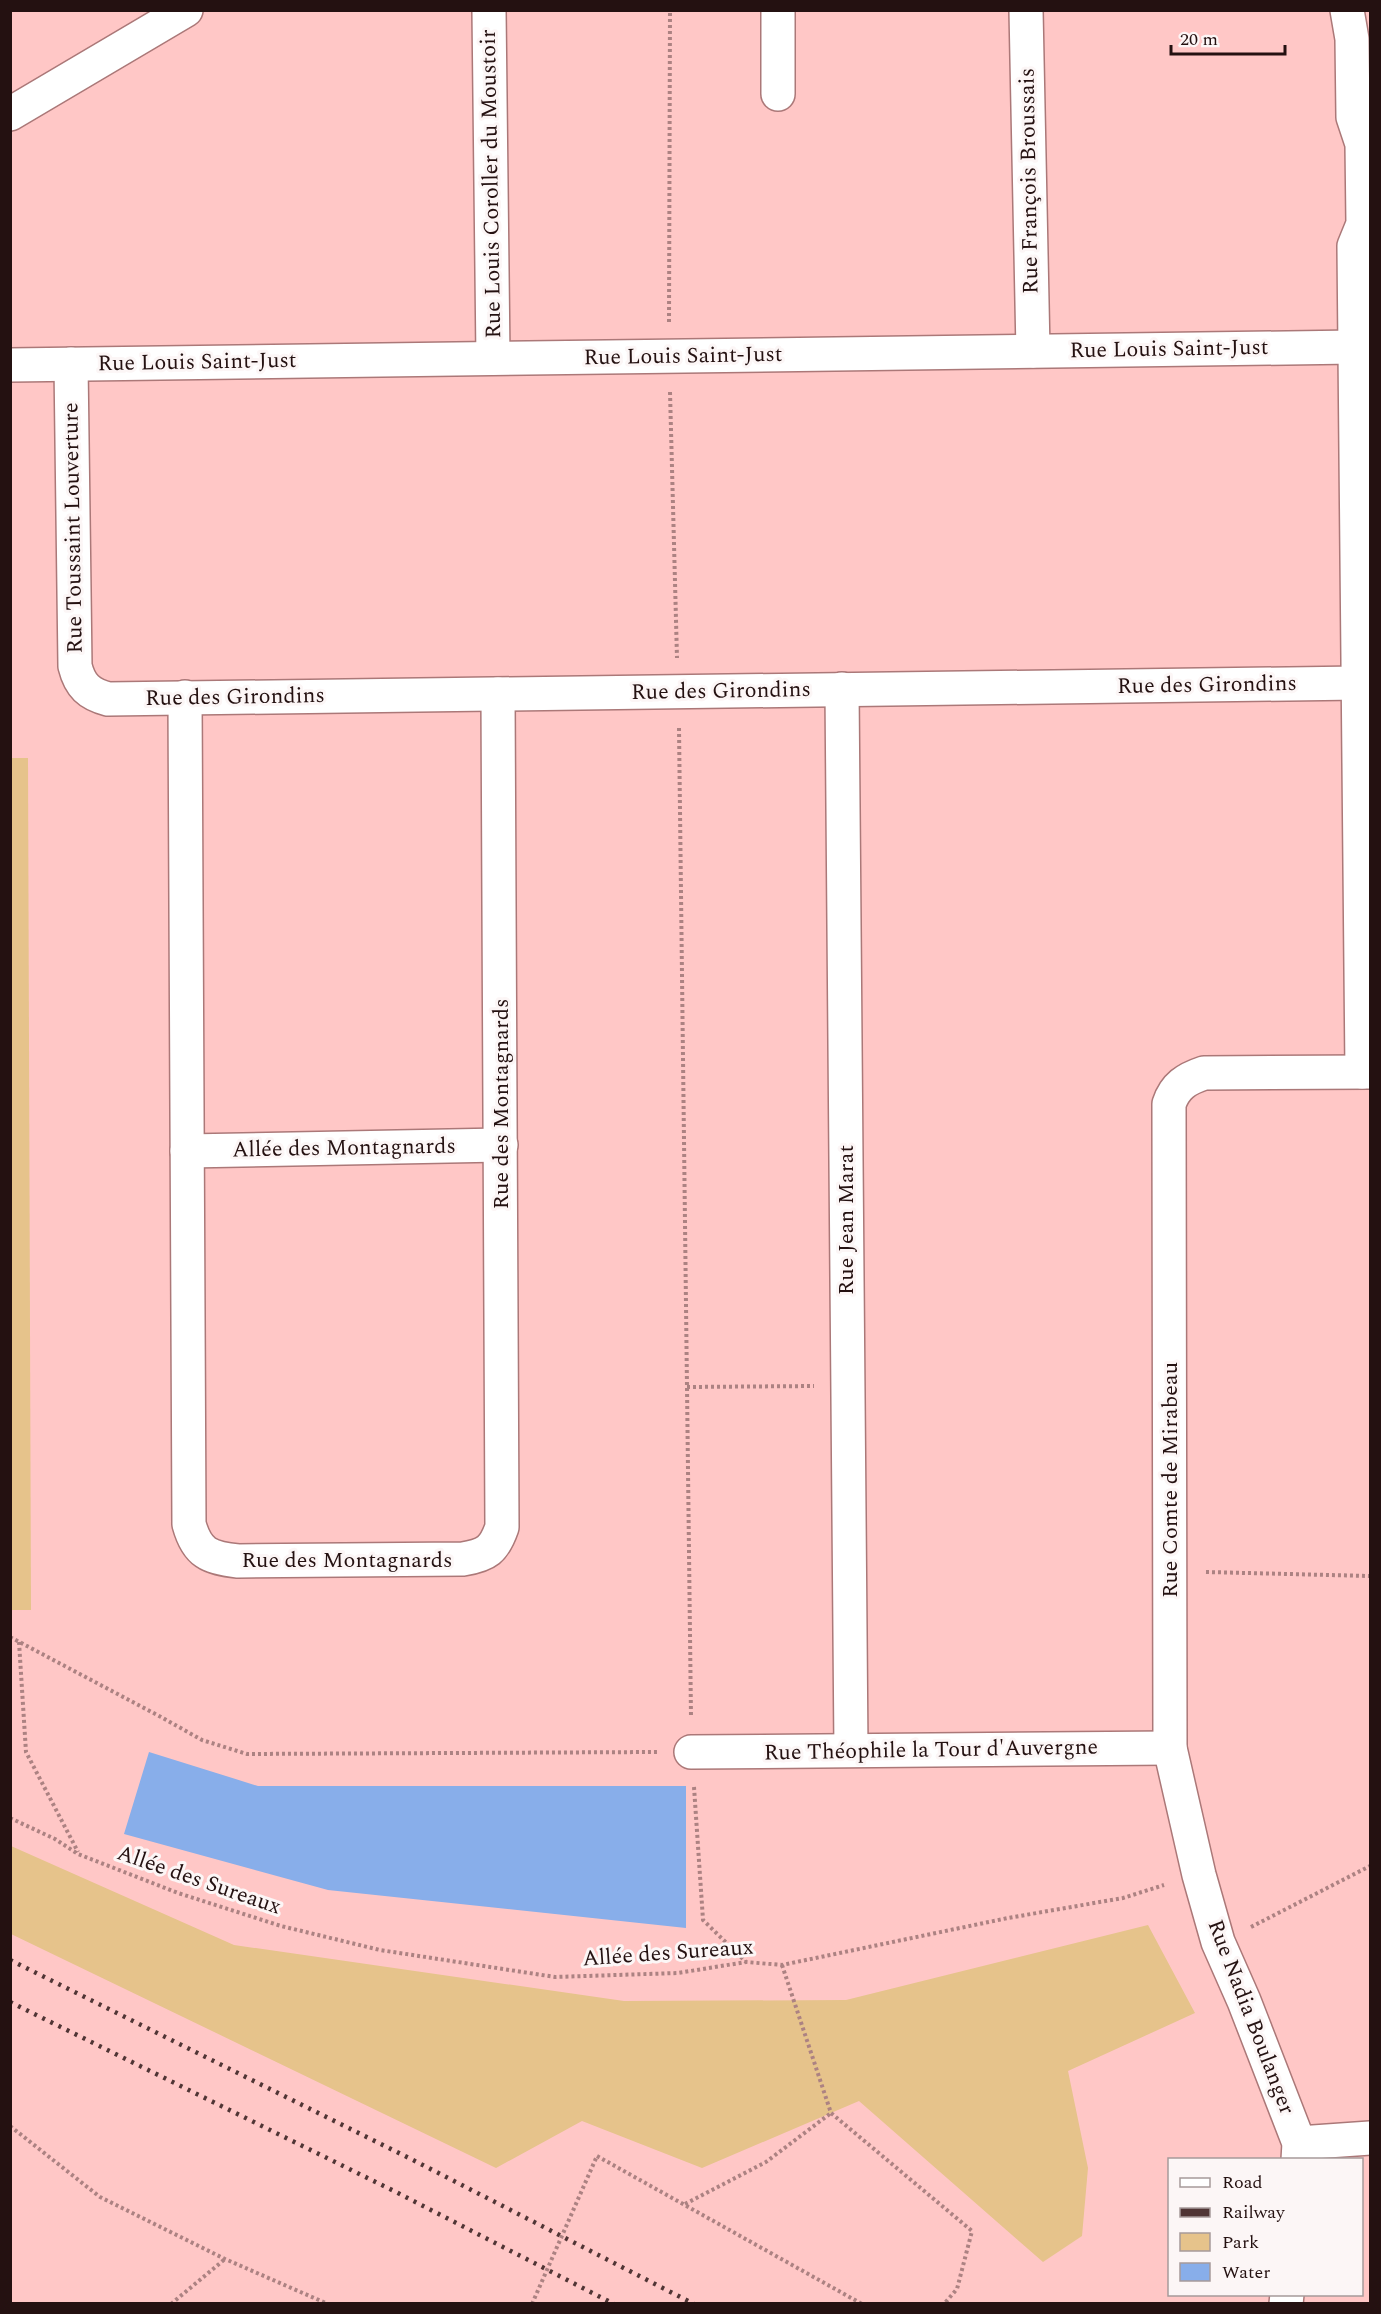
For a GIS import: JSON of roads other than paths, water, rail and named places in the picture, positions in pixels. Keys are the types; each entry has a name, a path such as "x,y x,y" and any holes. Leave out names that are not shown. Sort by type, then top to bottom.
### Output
{"street":[{"path":"10,114 186,10"},
{"name":"Rue Louis Coroller du Moustoir","path":"489,10 493,358"},
{"path":"778,10 778,94"},
{"name":"Rue François Broussais","path":"1026,10 1033,351"},
{"path":"1347,10 1352,39 1353,117 1362,144 1363,224 1354,246 1360,335 1359,683 1366,1072"},
{"name":"Rue Louis Saint-Just","path":"10,364 1033,351 1360,335"},
{"name":"Rue Toussaint Louverture","path":"71,364 75,666 78,679 86,690"},
{"name":"Rue des Girondins","path":"86,690 108,699 1359,683"},
{"name":"Rue Jean Marat","path":"842,689 851,1750"},
{"name":"Rue des Montagnards","path":"185,698 189,1524 194,1540 204,1552 219,1559 238,1561 463,1559 478,1557 490,1550 498,1540 502,1527 498,694"},
{"name":"Rue Comte de Mirabeau","path":"1199,1875 1170,1748 1169,1104 1179,1086 1190,1078 1204,1073 1366,1072"},
{"name":"Allée des Montagnards","path":"187,1151 501,1145"},
{"name":"Rue Théophile la Tour d'Auvergne","path":"692,1752 1170,1748"},
{"name":"Rue Nadia Boulanger","path":"1199,1875 1218,1941 1244,2001 1299,2151"},
{"path":"1299,2151 1371,2138"}],"water":[{"path":"149,1752 258,1786 686,1786 686,1928 328,1890 124,1834"}],"railway":[{"path":"10,1960 413,2160 694,2304"},
{"path":"10,2002 396,2192 614,2304"}]}
